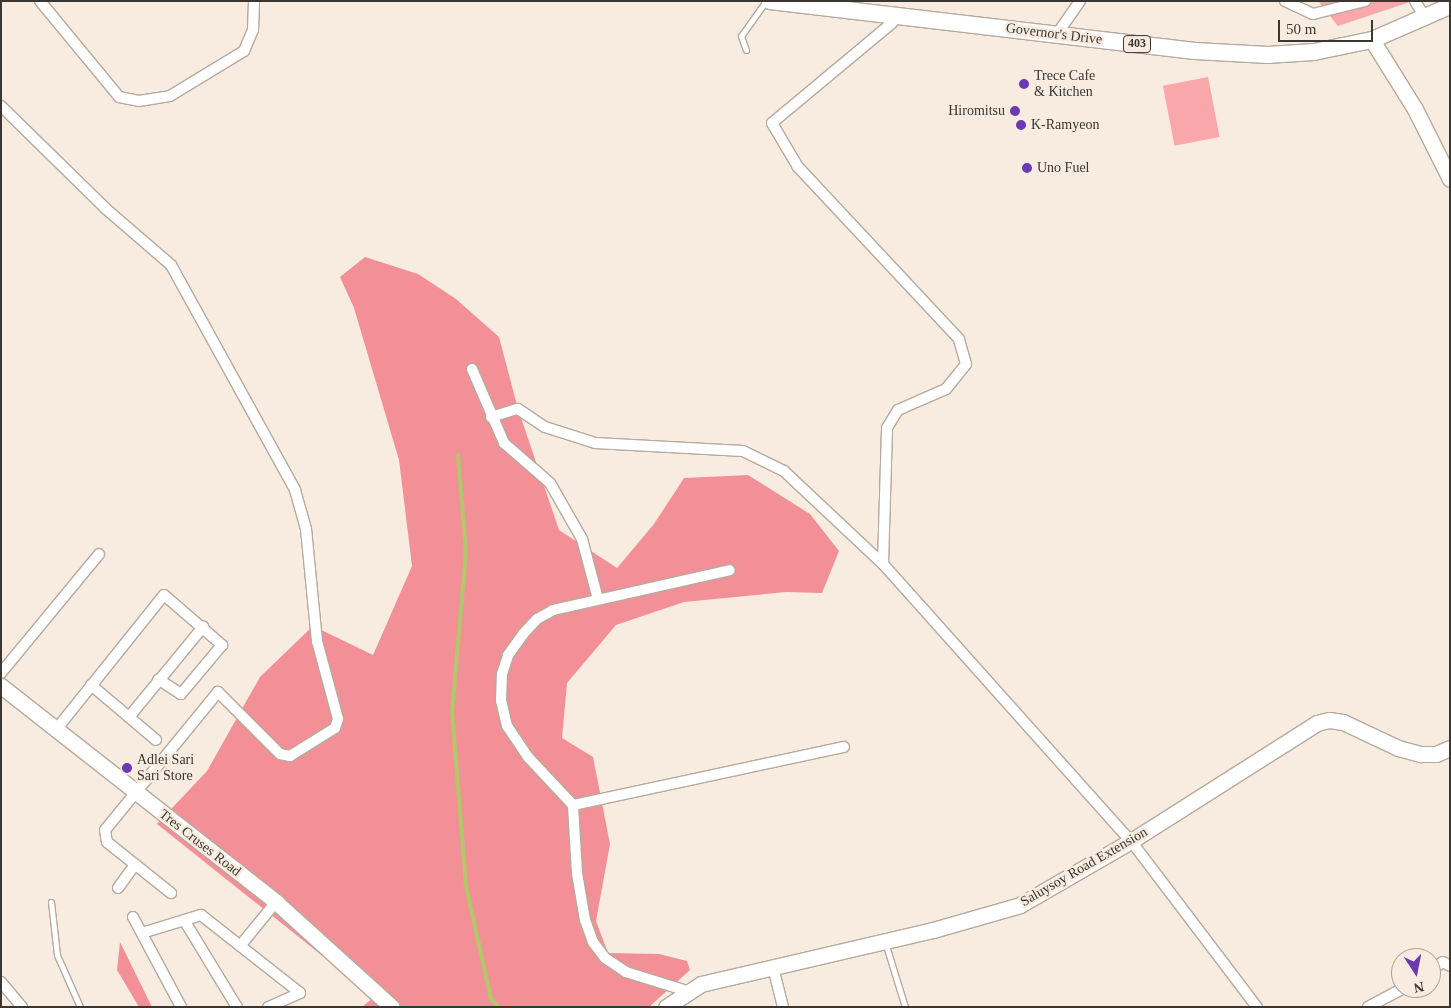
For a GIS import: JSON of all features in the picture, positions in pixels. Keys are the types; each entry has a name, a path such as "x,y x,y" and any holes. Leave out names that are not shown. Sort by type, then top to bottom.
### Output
{"main road":[{"name":"Governor's Drive","path":"770,1 1243,55 1314,52 1372,40 1426,19 1450,6"},
{"path":"1372,40 1415,109 1450,179"},
{"name":"Tres Cruses Road","path":"1,686 55,731 276,902 392,1007"},
{"name":"Saluysoy Road Extension","path":"666,1007 687,991 702,984 884,942 1020,905 1131,841 1317,723 1329,720 1343,722 1398,748 1421,754 1436,754 1450,748"}],"street":[{"path":"40,1 119,97 139,101 170,96 244,51 253,30 254,1"},
{"path":"1056,34 1080,1"},
{"path":"1285,1 1313,14 1364,1"},
{"path":"1415,1 1426,19"},
{"path":"883,564 887,428 898,410 946,389 966,364 959,339 798,167 772,123 892,23 894,14"},
{"path":"1,106 112,214 171,265 295,490 306,529 317,641 338,719 335,728 290,756 280,754 218,692 134,792 105,830 104,837 172,893"},
{"path":"472,369 491,417 504,443 550,483 582,539 598,600"},
{"path":"491,417 518,409 545,427 595,443 742,451 784,470 883,564 1131,841 1257,1007"},
{"path":"1,673 99,554"},
{"path":"687,991 626,972 605,958 592,942 585,920 577,873 573,806 528,757 507,726 501,701 502,674 508,655 537,619 553,610 730,570"},
{"path":"55,731 164,595 222,645 181,694 158,679"},
{"path":"129,717 158,679 203,627"},
{"path":"91,685 156,740"},
{"path":"573,806 844,747"},
{"path":"118,888 136,864"},
{"path":"240,946 276,902"},
{"path":"142,933 201,915 300,993 268,1007"},
{"path":"133,917 181,1007"},
{"path":"184,920 237,1007"},
{"path":"773,967 783,1007"},
{"path":"1,982 22,1007"},
{"path":"1368,1007 1391,995"}],"lane":[{"path":"746,50 741,36 766,1"},
{"path":"51,902 57,955 80,1007"},
{"path":"884,942 905,1007"}],"shaded area":[{"path":"1318,1 1413,1 1338,26"},
{"path":"1208,77 1220,137 1174,146 1163,86"},
{"path":"365,257 418,274 456,299 499,337 518,409 559,530 617,568 654,524 684,478 748,475 810,514 839,551 822,593 786,592 684,602 616,625 567,683 562,738 593,757 610,844 596,921 608,953 659,954 687,961 690,970 649,1007 362,1007 374,997 157,824 207,771 260,677 313,626 373,655 412,566 399,460 354,308 340,277"},
{"path":"120,942 152,1007 139,1007 117,970"}],"waterway":[{"path":"458,455 466,552 452,712 466,886 491,999 499,1007"}],"place":[{"name":"Trece Cafe & Kitchen","path":"1024,84"},
{"name":"Hiromitsu","path":"1015,111"},
{"name":"K-Ramyeon","path":"1021,125"},
{"name":"Uno Fuel","path":"1027,168"},
{"name":"Adlei Sari Sari Store","path":"127,768"}]}
